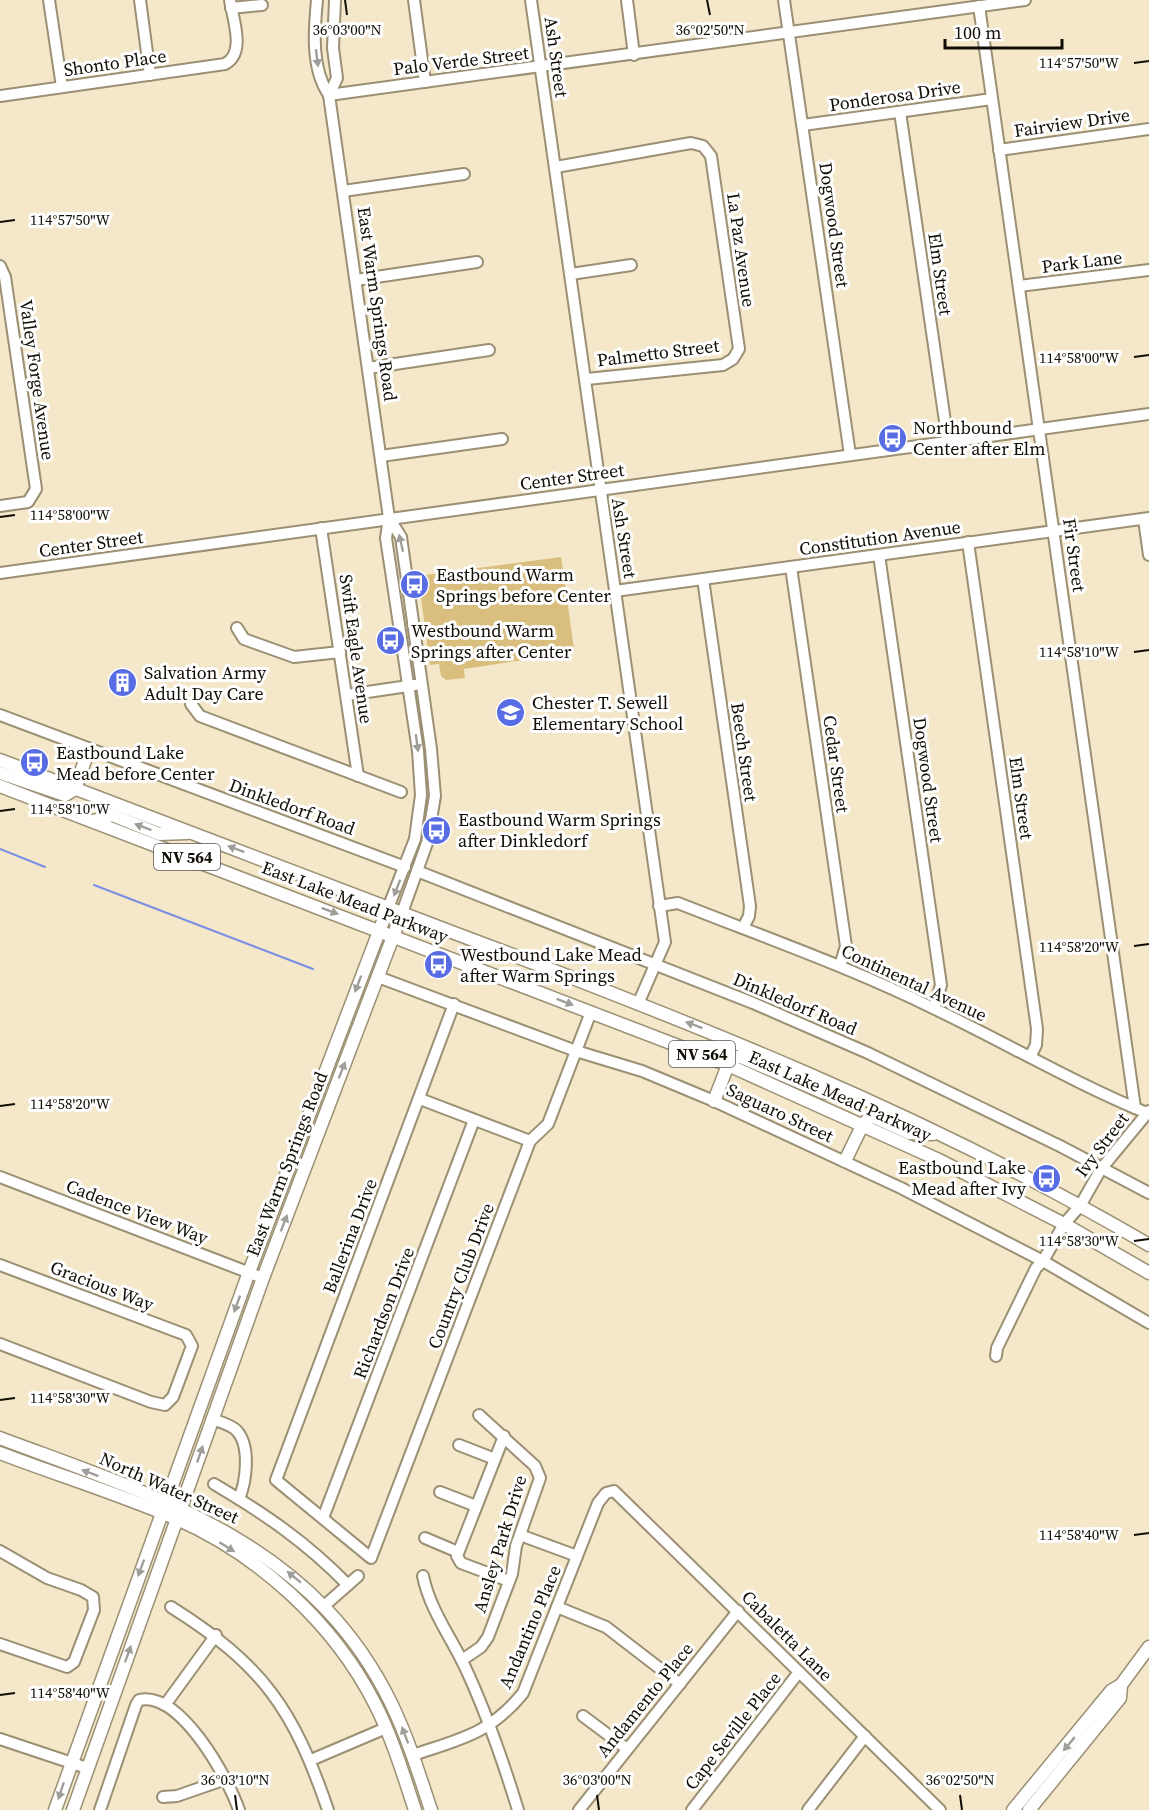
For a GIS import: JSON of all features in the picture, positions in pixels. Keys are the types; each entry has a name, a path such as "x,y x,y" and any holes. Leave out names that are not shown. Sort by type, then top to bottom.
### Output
{"main road":[{"path":"0,773 65,795 75,789 89,749"},
{"name":"East Lake Mead Parkway","path":"0,760 194,832 638,1004 864,1097 1080,1206 1149,1245"},
{"name":"East Lake Mead Parkway","path":"0,786 728,1065 863,1124 1064,1224 1149,1273"},
{"path":"94,821 112,815 159,834 194,832"},
{"name":"East Warm Springs Road","path":"55,1810 162,1507 388,908"},
{"name":"East Warm Springs Road","path":"73,1810 263,1278 402,913"},
{"path":"714,1101 731,1059 741,1057 822,1092 864,1097"},
{"path":"845,1161 863,1124 872,1116 909,1133 941,1134"},
{"path":"297,1145 311,1151"},
{"name":"North Water Street","path":"0,1438 178,1514 217,1526 254,1548 298,1580 344,1628 377,1677 391,1702 413,1755 431,1810"},
{"name":"North Water Street","path":"0,1453 162,1507"},
{"name":"North Water Street","path":"178,1514 254,1565 304,1608 351,1664 386,1728 415,1810"},
{"path":"1014,1810 1111,1690 1121,1685 1149,1647"},
{"path":"1029,1810 1120,1698 1121,1685"}],"street":[{"path":"49,0 62,87"},
{"path":"140,0 150,75"},
{"name":"East Warm Springs Road","path":"317,0 315,49 320,81 330,95 390,518 386,538 420,773 421,795 415,839 388,908"},
{"name":"East Warm Springs Road","path":"330,95 337,78 333,48 335,0"},
{"path":"414,0 425,82"},
{"name":"Ash Street","path":"531,0 587,379 600,490 665,942 638,1004"},
{"path":"627,0 634,55"},
{"name":"Dogwood Street","path":"784,0 850,455"},
{"name":"Palo Verde Street","path":"330,95 1025,0"},
{"path":"231,4 262,5"},
{"name":"Shonto Place","path":"0,96 225,64 233,60 237,51 231,4"},
{"name":"Fir Street","path":"979,6 1135,1108"},
{"name":"Ponderosa Drive","path":"803,125 992,99"},
{"name":"Elm Street","path":"900,112 948,442"},
{"name":"Fairview Drive","path":"999,150 1149,129"},
{"name":"La Paz Avenue","path":"556,167 692,144 703,146 711,156 733,304 739,349 733,359"},
{"path":"343,191 464,174"},
{"path":"356,280 477,262"},
{"path":"571,274 630,265"},
{"name":"Valley Forge Avenue","path":"0,266 5,277 36,489 32,499 0,506"},
{"name":"Park Lane","path":"1019,286 1149,270"},
{"path":"368,368 489,350"},
{"name":"Palmetto Street","path":"587,379 723,364 733,359"},
{"name":"Center Street","path":"0,573 1149,414"},
{"path":"381,456 501,439"},
{"name":"East Warm Springs Road","path":"390,518 401,537 423,684 435,796 433,820 402,913"},
{"path":"1146,518 1149,555"},
{"name":"Constitution Avenue","path":"615,591 1146,518"},
{"name":"Swift Eagle Avenue","path":"321,528 358,776"},
{"name":"Elm Street","path":"968,542 1037,1029 1036,1045 1030,1057"},
{"name":"Dogwood Street","path":"879,555 940,985 934,1008"},
{"name":"Cedar Street","path":"791,567 846,945 840,966"},
{"name":"Beech Street","path":"703,579 750,906 743,928"},
{"path":"237,628 244,639 294,657 340,652"},
{"path":"347,695 423,684"},
{"path":"191,704 200,716 401,792"},
{"name":"Dinkledorf Road","path":"0,715 405,867"},
{"name":"Dinkledorf Road","path":"417,871 656,964 868,1053 1060,1146 1149,1193"},
{"name":"Continental Avenue","path":"659,906 678,903 840,966 934,1008 1030,1057 1135,1108 1148,1112"},
{"name":"Saguaro Street","path":"378,977 576,1051 642,1071 714,1101 845,1161 1043,1261 1149,1323"},
{"name":"Ballerina Drive","path":"323,1518 276,1480 454,1004"},
{"name":"Country Club Drive","path":"323,1518 371,1558 530,1141 548,1124 591,1012"},
{"path":"420,1099 530,1141"},
{"name":"Ivy Street","path":"996,1356 1036,1268 1043,1261 1064,1224 1080,1206 1101,1169 1148,1112"},
{"name":"Richardson Drive","path":"323,1518 474,1120"},
{"name":"Cadence View Way","path":"0,1177 263,1278"},
{"name":"Gracious Way","path":"0,1265 186,1335 192,1346 173,1397 165,1405 0,1344"},
{"name":"Ansley Park Drive","path":"462,1660 484,1643 509,1581 520,1535 540,1474 535,1466 504,1436 479,1415"},
{"path":"212,1419 235,1429 242,1439 247,1478 239,1499"},
{"path":"504,1436 457,1559 461,1563 509,1581"},
{"path":"459,1445 495,1459"},
{"path":"214,1484 296,1536 348,1585"},
{"path":"440,1492 476,1506"},
{"name":"Andantino Place","path":"413,1755 491,1725 508,1712 523,1693 598,1503 609,1492"},
{"name":"Cabaletta Lane","path":"609,1492 621,1495 940,1810"},
{"path":"520,1535 577,1556"},
{"path":"425,1538 458,1552"},
{"path":"0,1551 47,1578 81,1590 93,1598 94,1610 74,1662 68,1667 0,1644"},
{"path":"324,1606 358,1576"},
{"path":"423,1576 427,1595 462,1660 491,1725 518,1810"},
{"path":"557,1606 606,1627 680,1684"},
{"path":"171,1607 216,1635 265,1684 292,1721 311,1761 328,1810"},
{"name":"Andamento Place","path":"579,1810 738,1611"},
{"path":"165,1705 216,1635"},
{"name":"Cape Seville Place","path":"692,1810 800,1672"},
{"path":"100,1810 139,1700 148,1699 165,1705 201,1739 226,1779 239,1810"},
{"path":"583,1716 627,1749"},
{"path":"311,1761 386,1728"},
{"path":"810,1809 865,1736"},
{"path":"0,1739 87,1768"},
{"path":"163,1797 177,1796 226,1779"}],"shaded area":[{"path":"561,557 574,649 464,669 465,678 446,680 441,676 439,664 430,665 418,576"}],"waterway":[{"path":"0,849 45,867"},
{"path":"94,885 313,969"}],"place":[{"name":"Northbound Center after Elm","path":"892,438"},
{"name":"Eastbound Warm Springs before Center","path":"415,585"},
{"name":"Westbound Warm Springs after Center","path":"390,641"},
{"name":"Salvation Army Adult Day Care","path":"123,683"},
{"name":"Chester T. Sewell Elementary School","path":"511,713"},
{"name":"Eastbound Lake Mead before Center","path":"35,763"},
{"name":"Eastbound Warm Springs after Dinkledorf","path":"437,830"},
{"name":"Westbound Lake Mead after Warm Springs","path":"439,965"},
{"name":"Eastbound Lake Mead after Ivy","path":"1047,1178"}]}
